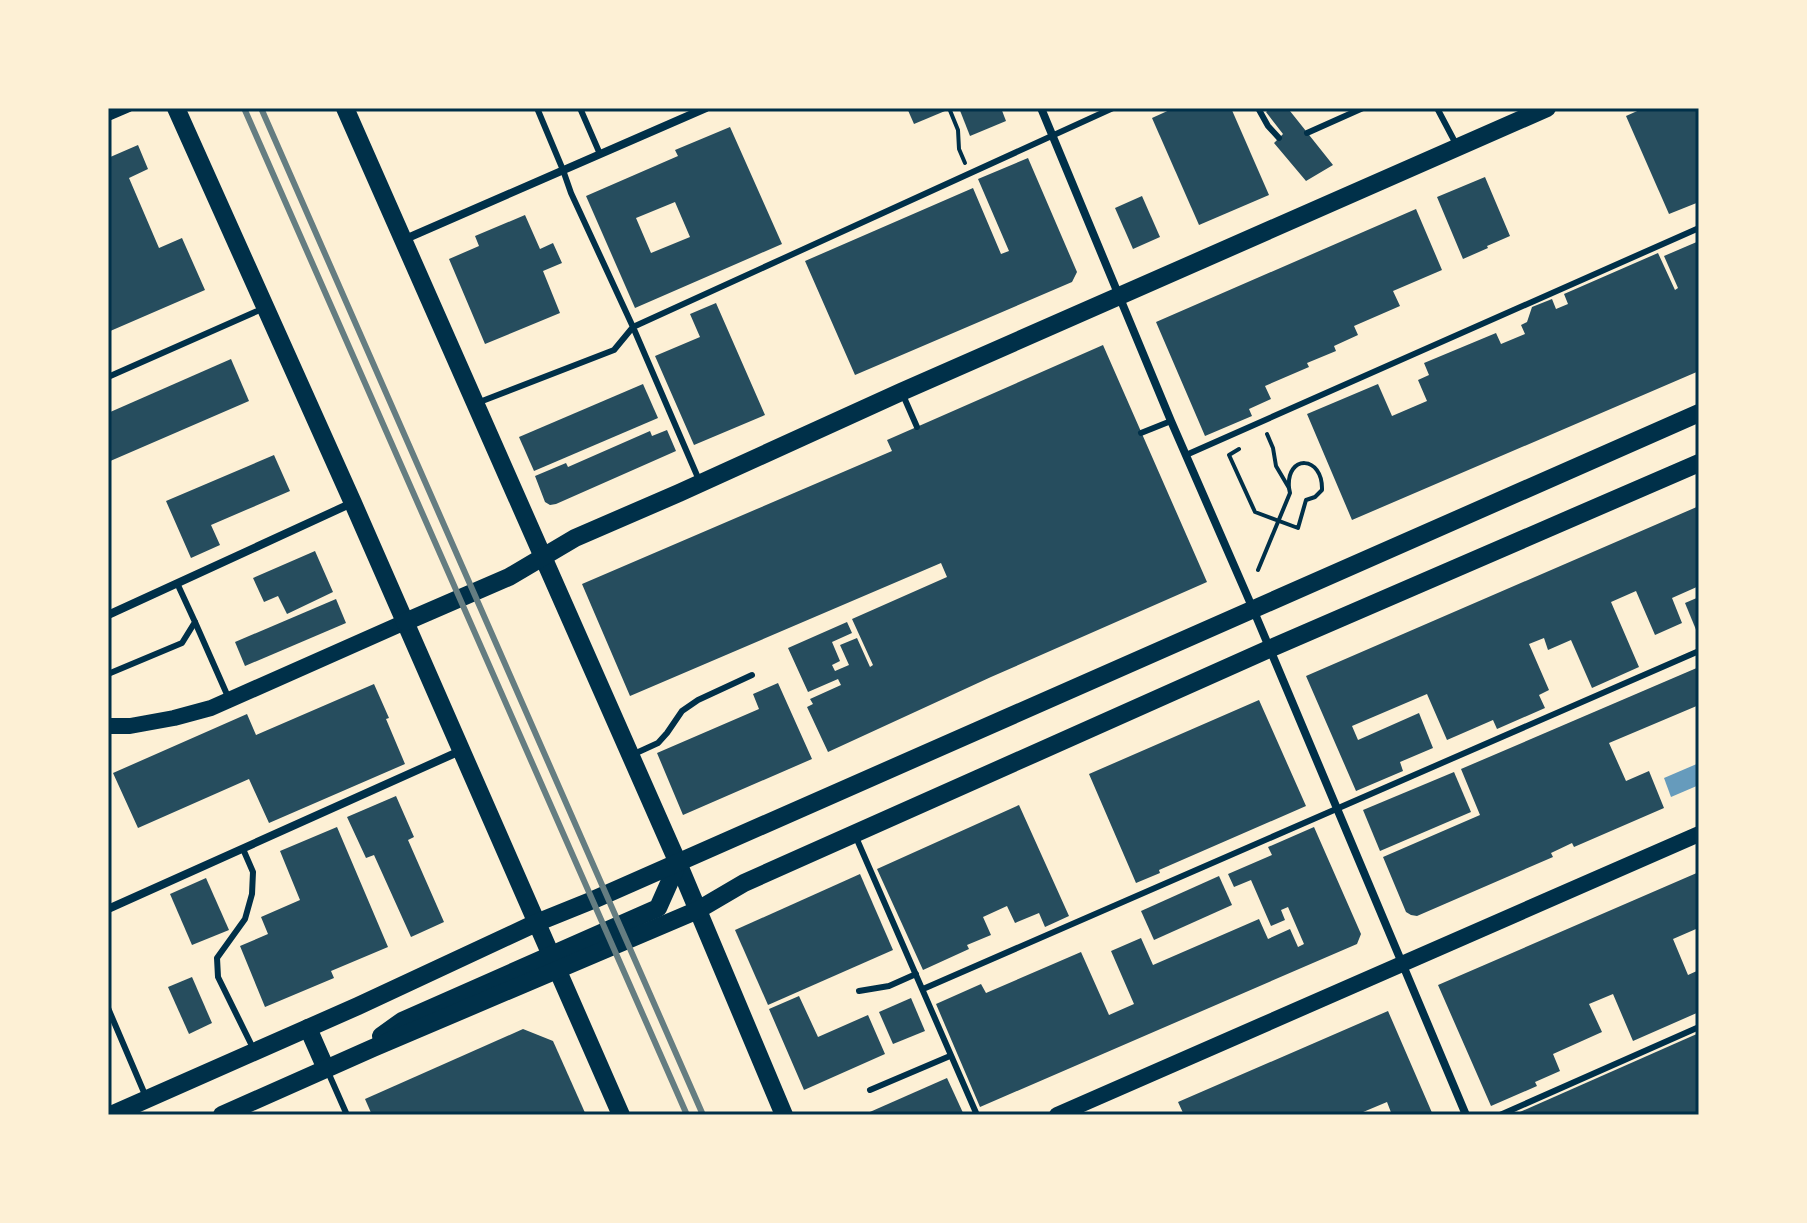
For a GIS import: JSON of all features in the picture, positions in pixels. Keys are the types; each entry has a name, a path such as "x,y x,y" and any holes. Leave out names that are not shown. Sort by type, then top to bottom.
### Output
{"main road":[{"path":"176,108 621,1115"},
{"path":"345,108 631,755 784,1115"},
{"path":"108,726 130,726 211,708 509,577 575,538 1547,108"},
{"path":"111,1115 536,923 1699,413"},
{"path":"554,963 698,910 744,883 1269,649 1699,463"},
{"path":"1057,1115 1699,834"},
{"path":"222,1115 554,963 658,908 678,863"},
{"path":"308,1028 326,1069"}],"street":[{"path":"108,117 129,108"},
{"path":"403,240 706,108"},
{"path":"1041,108 1466,1115"},
{"path":"108,615 353,503"},
{"path":"108,909 461,751"}],"lane":[{"path":"537,108 571,193 700,484"},
{"path":"580,108 600,154"},
{"path":"476,404 614,350 633,327 1113,108"},
{"path":"1258,108 1279,138"},
{"path":"1307,133 1363,108"},
{"path":"1437,108 1457,147"},
{"path":"1186,455 1699,228"},
{"path":"108,377 266,308"},
{"path":"901,392 917,427"},
{"path":"1141,433 1171,421"},
{"path":"177,583 229,700"},
{"path":"108,674 182,643 195,622"},
{"path":"923,989 1699,651"},
{"path":"631,755 658,743 682,711 698,700 752,675"},
{"path":"855,835 977,1115"},
{"path":"243,849 253,872 252,894 245,919 217,958 218,977 254,1052"},
{"path":"859,991 889,986 916,974"},
{"path":"108,1008 147,1099"},
{"path":"1500,1115 1699,1027"},
{"path":"870,1090 950,1056"},
{"path":"326,1069 347,1115"}],"path":[{"path":"949,108 958,130 959,149 969,173"},
{"path":"1266,419 1276,466 1289,488"},
{"path":"1242,448 1229,455 1255,512 1278,521 1298,528 1306,500 1322,490 1323,479 1319,470 1312,465 1303,464 1290,472 1290,493 1278,521 1258,570"}],"water":[{"path":"1699,763 1699,785 1671,797 1664,778"}],"building":[{"path":"907,108 944,108 945,111 914,124"},
{"path":"959,108 1001,108 1006,121 970,136"},
{"path":"1174,108 1231,108 1269,195 1199,225 1152,118"},
{"path":"1271,108 1293,108 1290,111 1333,165 1306,181 1274,143 1283,134 1266,112"},
{"path":"1644,108 1699,108 1699,202 1669,214 1626,116"},
{"path":"730,127 782,244 635,308 586,196 678,156 675,150","holes":["675,202 690,237 651,253 636,218"]},
{"path":"138,145 148,169 129,178 159,248 182,238 205,290 108,332 108,158"},
{"path":"1028,158 1077,272 1072,282 855,375 805,261 973,188 1001,254 1009,251 978,179"},
{"path":"1485,177 1510,236 1463,259 1437,197"},
{"path":"1142,196 1160,237 1133,249 1115,208"},
{"path":"1416,209 1442,270 1393,291 1400,306 1354,326 1358,335 1334,346 1336,351 1307,363 1309,367 1265,386 1271,399 1249,409 1252,416 1205,436 1156,322"},
{"path":"525,215 540,249 553,243 562,263 543,271 560,313 485,344 449,259 479,246 475,236"},
{"path":"1699,241 1699,371 1352,520 1307,414 1378,384 1392,416 1427,401 1418,380 1429,375 1424,363 1496,333 1501,344 1525,334 1521,325 1527,322 1532,307 1552,299 1556,309 1568,304 1564,294 1658,253 1675,290 1678,288 1664,256"},
{"path":"716,303 765,415 694,445 655,356 700,337 690,314"},
{"path":"1103,345 1207,582 828,752 807,707 813,704 810,699 841,685 838,679 808,692 788,648 847,622 852,633 832,642 840,661 832,665 835,671 849,665 840,645 857,638 870,667 873,665 852,619 947,577 941,563 630,696 582,584 892,451 887,440"},
{"path":"231,359 249,401 108,462 108,413"},
{"path":"643,384 658,418 534,471 519,437"},
{"path":"667,430 676,451 556,504 545,502 535,476 566,463 568,467 650,431 652,436"},
{"path":"274,455 290,491 211,525 220,545 191,558 166,501"},
{"path":"1699,506 1699,586 1672,598 1682,623 1655,635 1636,591 1611,602 1639,667 1592,688 1571,640 1548,650 1544,638 1529,644 1549,690 1539,695 1545,708 1497,729 1493,720 1447,740 1427,694 1352,726 1358,740 1419,713 1433,748 1400,762 1403,771 1356,791 1306,676"},
{"path":"315,551 333,592 287,614 278,596 264,602 253,578"},
{"path":"1699,597 1699,637 1685,603"},
{"path":"336,599 346,623 245,666 235,642"},
{"path":"1699,667 1699,705 1609,743 1626,781 1649,771 1664,808 1574,847 1572,843 1551,853 1553,857 1417,916 1406,912 1383,857 1480,815 1461,769"},
{"path":"778,683 812,759 683,815 657,753 759,709 753,694"},
{"path":"374,684 405,764 269,823 249,779 138,828 113,773 247,714 256,735"},
{"path":"1259,700 1306,806 1136,883 1089,774"},
{"path":"1454,772 1471,812 1380,851 1363,810"},
{"path":"396,796 414,837 408,840 444,922 411,937 374,855 366,858 347,817"},
{"path":"1019,805 1069,916 1045,927 1039,913 1015,923 1007,906 983,917 991,935 923,970 877,869"},
{"path":"337,827 388,947 331,971 334,978 265,1007 240,946 268,934 261,917 300,900 280,851"},
{"path":"1314,827 1361,934 1357,944 980,1107 936,1004 981,984 986,993 1081,952 1109,1015 1134,1004 1111,951 1141,938 1153,965 1259,919 1268,939 1290,929 1298,947 1304,944 1288,907 1281,910 1285,920 1271,926 1251,880 1234,887 1228,874 1272,855 1268,847"},
{"path":"1699,872 1699,935 1696,929 1673,939 1688,975 1699,970 1699,1012 1633,1041 1613,994 1589,1004 1602,1032 1553,1054 1560,1071 1535,1082 1537,1086 1491,1106 1438,985"},
{"path":"860,874 893,950 768,1005 735,930"},
{"path":"1219,876 1232,905 1154,940 1141,911"},
{"path":"206,878 229,930 192,945 170,894"},
{"path":"192,977 212,1023 189,1034 168,987"},
{"path":"799,996 818,1037 868,1015 885,1054 804,1090 769,1009"},
{"path":"911,998 925,1031 893,1044 879,1012"},
{"path":"1388,1011 1433,1115 1392,1115 1387,1102 1356,1115 1184,1115 1178,1102"},
{"path":"523,1029 553,1041 586,1115 372,1115 365,1099"},
{"path":"1699,1033 1699,1115 1513,1115"},
{"path":"947,1078 964,1115 863,1115"}],"railway":[{"path":"244,108 687,1115"},
{"path":"261,108 703,1115"}]}
